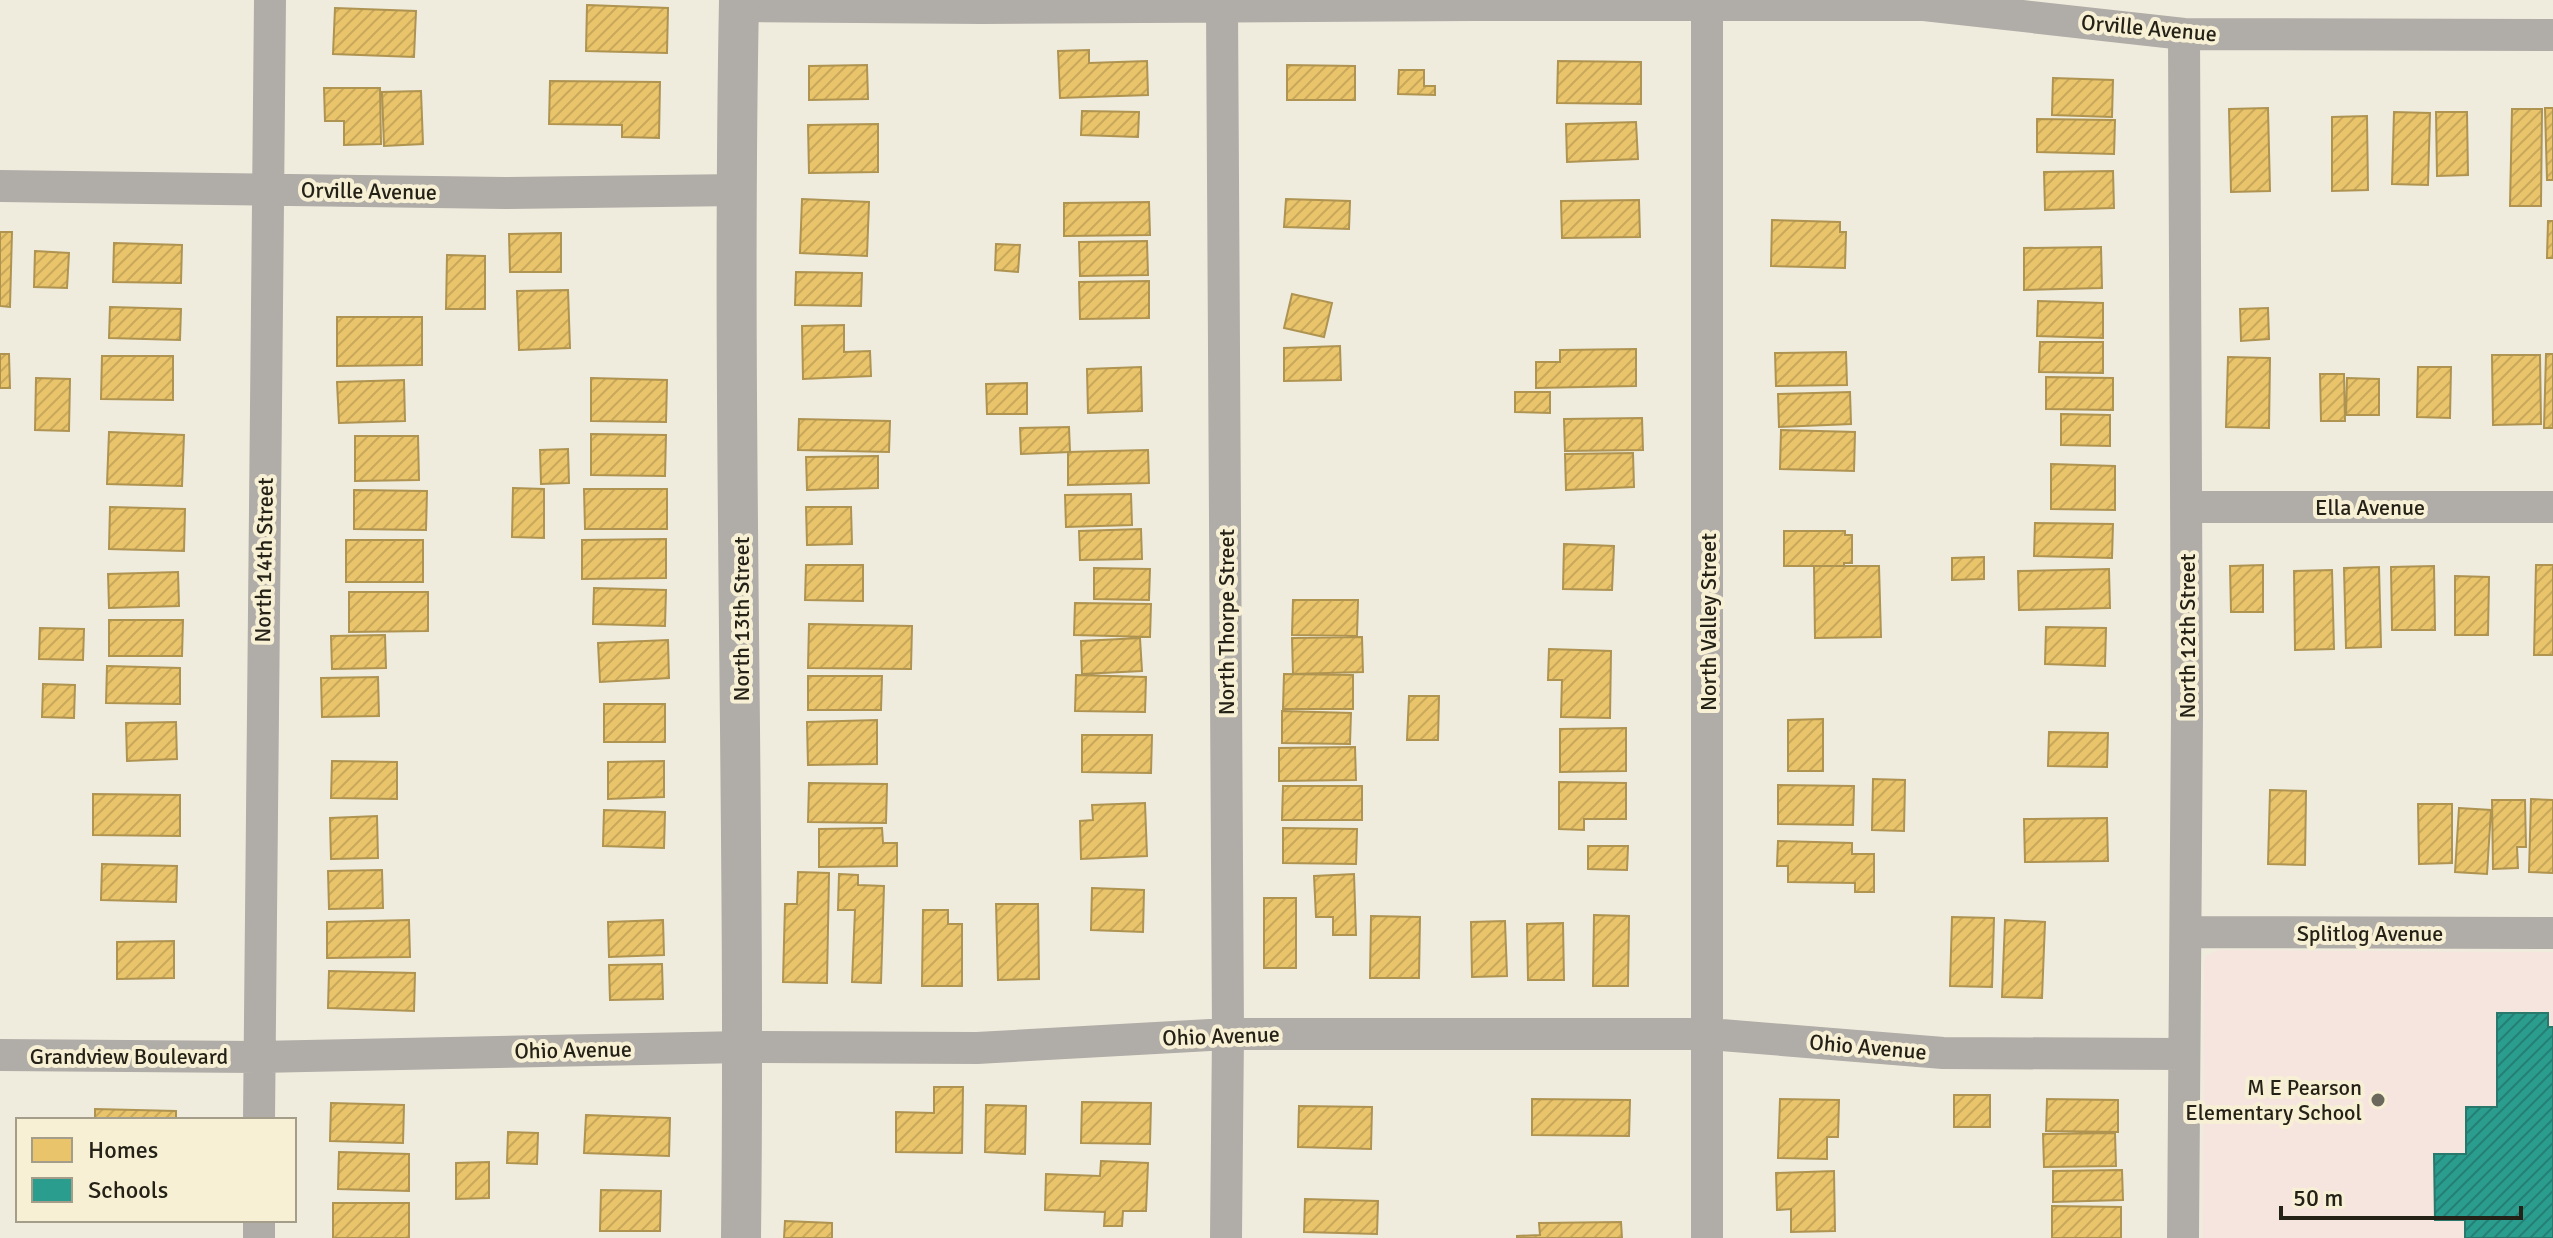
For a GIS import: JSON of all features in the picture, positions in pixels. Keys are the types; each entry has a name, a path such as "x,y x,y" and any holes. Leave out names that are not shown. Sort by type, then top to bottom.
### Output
{"street":[{"name":"North 14th Street","path":"259,1118 270,0"},
{"name":"Orville Avenue","path":"739,3 1707,6 1924,3 2184,34 2553,35"},
{"name":"North 13th Street","path":"739,3 741,1238"},
{"name":"North Thorpe Street","path":"1222,6 1228,1034 1226,1238"},
{"name":"North Valley Street","path":"1707,6 1707,1238"},
{"name":"North 12th Street","path":"2183,1238 2187,932 2184,34"},
{"name":"Orville Avenue","path":"0,186 505,193 738,190"},
{"name":"Ella Avenue","path":"2186,507 2553,507"},
{"name":"Splitlog Avenue","path":"2187,932 2553,933"},
{"name":"Ohio Avenue","path":"258,1057 743,1047 977,1048 1228,1034 1709,1034 1943,1053 2184,1054"},
{"name":"Grandview Boulevard","path":"0,1055 258,1057"}],"shaded area":[{"name":"M E Pearson Elementary School","path":"2219,950 2553,952 2553,1238 2203,1238 2204,962 2206,956"}],"building: Homes":[{"path":"587,5 668,8 667,53 586,51"},
{"path":"335,8 416,11 414,57 333,54"},
{"path":"1089,50 1089,63 1147,61 1148,95 1060,98 1058,51"},
{"path":"1558,61 1641,62 1641,104 1557,103"},
{"path":"867,65 868,99 809,100 809,66"},
{"path":"1287,65 1355,66 1355,100 1287,100"},
{"path":"1399,70 1424,70 1424,86 1435,86 1435,95 1398,94"},
{"path":"2053,78 2113,80 2112,117 2052,115"},
{"path":"550,81 660,82 659,138 622,137 622,125 549,124"},
{"path":"324,88 380,88 381,144 344,145 344,121 325,121"},
{"path":"421,91 423,144 384,146 382,92"},
{"path":"2268,108 2270,191 2231,192 2229,109"},
{"path":"2545,108 2553,108 2553,180 2547,180"},
{"path":"2512,109 2542,109 2541,206 2510,206"},
{"path":"1082,111 1139,112 1138,137 1081,135"},
{"path":"2394,112 2430,113 2428,185 2392,184"},
{"path":"2436,112 2467,112 2468,175 2437,176"},
{"path":"2367,116 2368,190 2332,191 2332,117"},
{"path":"2037,119 2115,120 2114,154 2037,152"},
{"path":"1636,122 1638,159 1567,162 1566,124"},
{"path":"878,124 878,172 809,173 808,125"},
{"path":"2113,171 2114,208 2045,210 2044,172"},
{"path":"802,199 869,202 867,256 800,253"},
{"path":"1286,199 1350,201 1349,229 1284,227"},
{"path":"1639,200 1640,237 1562,238 1561,201"},
{"path":"1149,202 1150,235 1064,236 1064,203"},
{"path":"1772,220 1840,222 1840,232 1846,232 1845,268 1771,266"},
{"path":"2548,221 2553,221 2553,258 2547,258"},
{"path":"0,232 12,232 10,307 0,306"},
{"path":"561,233 561,272 510,272 509,234"},
{"path":"1147,241 1148,275 1080,276 1079,242"},
{"path":"114,243 182,245 181,283 113,282"},
{"path":"996,244 1020,245 1018,272 995,270"},
{"path":"2101,247 2102,288 2024,290 2024,248"},
{"path":"35,251 69,253 67,288 34,287"},
{"path":"447,255 485,256 485,309 446,309"},
{"path":"796,272 862,273 861,306 795,305"},
{"path":"1149,281 1149,318 1080,319 1079,282"},
{"path":"568,290 570,348 519,350 517,291"},
{"path":"1292,294 1332,303 1324,337 1284,328"},
{"path":"2038,301 2103,303 2103,338 2037,336"},
{"path":"110,307 181,309 180,340 109,338"},
{"path":"2268,308 2269,339 2241,341 2240,309"},
{"path":"337,317 422,317 422,365 337,366"},
{"path":"844,325 844,352 870,351 871,376 803,379 802,326"},
{"path":"2040,342 2103,342 2103,373 2039,372"},
{"path":"1340,346 1341,380 1284,381 1284,348"},
{"path":"1636,349 1636,386 1536,388 1536,362 1560,362 1560,350"},
{"path":"1846,352 1847,385 1776,386 1775,353"},
{"path":"0,354 9,354 10,388 0,388"},
{"path":"2546,354 2553,354 2553,428 2544,428"},
{"path":"2492,355 2540,355 2541,424 2493,425"},
{"path":"102,356 173,356 173,400 101,399"},
{"path":"2228,357 2270,358 2269,428 2226,427"},
{"path":"1141,367 1142,411 1088,413 1087,369"},
{"path":"2418,367 2451,367 2450,418 2417,417"},
{"path":"2320,374 2344,374 2345,421 2321,421"},
{"path":"2046,377 2113,378 2113,410 2046,409"},
{"path":"36,378 70,379 69,431 35,430"},
{"path":"591,378 667,380 666,422 591,421"},
{"path":"2347,378 2379,379 2379,415 2346,415"},
{"path":"404,380 405,421 339,423 337,382"},
{"path":"1027,383 1027,414 987,414 986,384"},
{"path":"1515,392 1550,392 1550,413 1515,412"},
{"path":"1850,392 1851,424 1779,427 1778,394"},
{"path":"2061,414 2110,415 2110,446 2061,445"},
{"path":"1642,418 1643,450 1565,451 1564,419"},
{"path":"799,419 890,421 889,452 798,450"},
{"path":"1069,427 1070,452 1021,454 1020,428"},
{"path":"1781,430 1855,432 1854,471 1780,469"},
{"path":"109,432 184,435 182,486 107,484"},
{"path":"591,434 666,435 665,476 591,475"},
{"path":"355,436 418,436 419,480 355,481"},
{"path":"568,449 569,483 541,484 540,450"},
{"path":"1148,450 1149,483 1068,485 1068,452"},
{"path":"1633,453 1634,487 1566,490 1565,454"},
{"path":"878,456 878,488 807,490 806,457"},
{"path":"2051,464 2115,466 2115,510 2051,509"},
{"path":"513,488 544,489 544,538 512,537"},
{"path":"584,489 667,489 667,529 585,529"},
{"path":"354,490 427,491 426,530 354,529"},
{"path":"1131,494 1132,525 1066,527 1065,495"},
{"path":"110,507 185,509 184,551 109,549"},
{"path":"806,507 851,507 852,544 807,545"},
{"path":"2035,523 2113,524 2112,558 2034,556"},
{"path":"1141,529 1142,559 1080,560 1079,531"},
{"path":"1784,531 1845,531 1845,535 1852,535 1852,563 1844,563 1844,566 1784,566"},
{"path":"666,539 666,578 582,579 582,540"},
{"path":"346,540 423,540 423,582 346,582"},
{"path":"1564,544 1614,546 1612,590 1563,589"},
{"path":"1984,557 1984,579 1952,580 1952,558"},
{"path":"806,565 863,565 863,601 805,600"},
{"path":"2263,565 2263,612 2231,612 2230,566"},
{"path":"2536,565 2553,565 2553,655 2534,655"},
{"path":"1814,566 1879,566 1881,637 1815,638"},
{"path":"2434,566 2435,630 2392,630 2391,567"},
{"path":"2379,567 2381,647 2346,648 2344,568"},
{"path":"1094,568 1150,569 1149,600 1094,599"},
{"path":"2109,569 2110,608 2019,610 2018,571"},
{"path":"2332,570 2334,649 2295,650 2294,571"},
{"path":"178,572 179,606 109,608 108,574"},
{"path":"2455,576 2489,577 2488,635 2455,635"},
{"path":"594,588 666,590 665,626 593,624"},
{"path":"349,592 428,592 428,631 349,632"},
{"path":"1293,600 1358,600 1357,636 1292,635"},
{"path":"1075,603 1151,604 1150,637 1074,635"},
{"path":"109,620 183,620 182,656 109,656"},
{"path":"809,624 912,626 911,669 808,668"},
{"path":"2046,627 2106,628 2105,666 2045,664"},
{"path":"40,628 84,629 83,660 39,659"},
{"path":"385,635 386,668 332,669 331,636"},
{"path":"1362,637 1363,672 1293,674 1292,638"},
{"path":"1140,638 1142,671 1082,674 1081,641"},
{"path":"668,640 669,678 600,682 598,643"},
{"path":"1549,649 1611,651 1610,718 1561,717 1562,680 1548,680"},
{"path":"107,666 180,668 180,704 106,703"},
{"path":"1284,674 1353,675 1353,709 1283,709"},
{"path":"1076,675 1146,677 1145,712 1075,711"},
{"path":"808,676 882,676 881,710 808,710"},
{"path":"378,677 379,716 322,717 321,678"},
{"path":"43,684 75,685 74,718 42,717"},
{"path":"1409,696 1439,696 1438,740 1407,740"},
{"path":"604,704 665,704 665,742 604,742"},
{"path":"1282,711 1351,713 1350,744 1282,743"},
{"path":"1823,719 1823,771 1788,771 1788,720"},
{"path":"877,720 877,764 808,765 807,722"},
{"path":"176,722 177,759 127,761 126,723"},
{"path":"1626,728 1626,771 1560,772 1560,729"},
{"path":"2049,732 2108,733 2107,767 2048,766"},
{"path":"1082,735 1152,735 1151,773 1082,772"},
{"path":"1355,747 1356,780 1279,781 1279,748"},
{"path":"332,761 397,762 397,799 331,798"},
{"path":"664,761 664,797 608,799 608,762"},
{"path":"1873,779 1905,780 1904,831 1872,830"},
{"path":"1559,782 1626,783 1626,819 1584,819 1584,830 1559,829"},
{"path":"809,783 887,784 886,823 808,822"},
{"path":"1778,785 1854,786 1853,825 1778,824"},
{"path":"1283,786 1362,786 1362,820 1282,820"},
{"path":"2270,790 2306,791 2305,865 2268,864"},
{"path":"93,794 180,795 180,836 93,835"},
{"path":"2531,799 2553,800 2553,873 2529,872"},
{"path":"2492,800 2525,800 2526,847 2517,847 2518,868 2493,869"},
{"path":"1145,803 1147,856 1081,859 1080,821 1093,820 1092,805"},
{"path":"2418,804 2452,804 2452,863 2419,864"},
{"path":"2459,808 2491,810 2487,874 2455,872"},
{"path":"604,810 665,812 664,848 603,846"},
{"path":"377,816 378,858 331,859 330,818"},
{"path":"2107,818 2108,861 2025,862 2024,819"},
{"path":"882,828 883,843 897,843 897,866 819,867 819,829"},
{"path":"1283,828 1357,829 1356,864 1283,863"},
{"path":"1778,841 1852,843 1852,854 1874,854 1874,892 1855,892 1855,883 1788,882 1788,866 1777,866"},
{"path":"1588,846 1628,846 1627,870 1588,869"},
{"path":"102,864 177,866 176,902 101,900"},
{"path":"382,870 383,908 329,909 328,871"},
{"path":"798,872 829,873 827,983 783,982 785,904 797,904"},
{"path":"839,874 858,875 858,885 884,886 881,983 852,982 855,910 838,910"},
{"path":"1354,874 1356,935 1333,935 1333,917 1316,917 1314,876"},
{"path":"1092,888 1144,890 1143,932 1091,930"},
{"path":"1264,898 1296,898 1296,968 1264,968"},
{"path":"996,904 1038,904 1039,979 998,980"},
{"path":"923,910 948,910 948,924 962,924 962,986 922,986"},
{"path":"1594,915 1629,916 1628,986 1593,986"},
{"path":"1371,916 1420,917 1419,978 1370,978"},
{"path":"1952,917 1994,918 1992,987 1950,986"},
{"path":"409,920 410,957 327,958 327,922"},
{"path":"663,920 664,955 609,957 608,922"},
{"path":"2005,920 2045,922 2042,998 2002,997"},
{"path":"1505,921 1507,976 1472,977 1471,922"},
{"path":"1563,923 1564,980 1528,980 1527,924"},
{"path":"174,941 174,978 117,979 117,942"},
{"path":"662,964 663,999 610,1000 609,965"},
{"path":"329,971 415,973 414,1011 328,1008"},
{"path":"934,1087 963,1087 962,1153 896,1152 896,1112 934,1113"},
{"path":"1954,1095 1990,1095 1990,1127 1954,1127"},
{"path":"1532,1099 1630,1100 1629,1136 1532,1135"},
{"path":"1780,1099 1839,1100 1838,1137 1827,1137 1827,1159 1778,1158"},
{"path":"2047,1099 2118,1100 2118,1132 2046,1131"},
{"path":"1082,1102 1151,1103 1150,1144 1081,1143"},
{"path":"331,1103 404,1105 403,1143 330,1141"},
{"path":"986,1105 1026,1106 1025,1154 985,1152"},
{"path":"1299,1106 1372,1107 1371,1149 1298,1147"},
{"path":"95,1109 176,1111 176,1118 95,1118"},
{"path":"586,1115 670,1118 669,1156 584,1153"},
{"path":"508,1132 538,1133 537,1164 507,1163"},
{"path":"2115,1133 2116,1166 2044,1167 2043,1134"},
{"path":"339,1152 409,1154 409,1191 338,1189"},
{"path":"1101,1161 1148,1163 1146,1211 1123,1211 1122,1226 1104,1226 1105,1212 1045,1210 1046,1174 1100,1176"},
{"path":"489,1162 489,1198 456,1199 456,1163"},
{"path":"2122,1170 2123,1200 2053,1202 2053,1171"},
{"path":"1834,1171 1835,1231 1791,1232 1791,1209 1777,1210 1776,1173"},
{"path":"601,1190 661,1191 660,1231 600,1231"},
{"path":"1305,1199 1378,1201 1377,1234 1304,1232"},
{"path":"333,1203 409,1203 409,1238 333,1238"},
{"path":"2052,1206 2121,1207 2121,1238 2052,1238"},
{"path":"785,1221 832,1223 832,1238 784,1238"},
{"path":"1621,1222 1622,1238 1517,1238 1540,1235 1539,1223"}],"building: Schools":[{"path":"2497,1013 2548,1013 2548,1027 2553,1027 2553,1238 2465,1238 2465,1220 2435,1220 2434,1154 2466,1154 2466,1107 2497,1107"}],"place":[{"name":"M E Pearson Elementary School","path":"2378,1100"}]}
